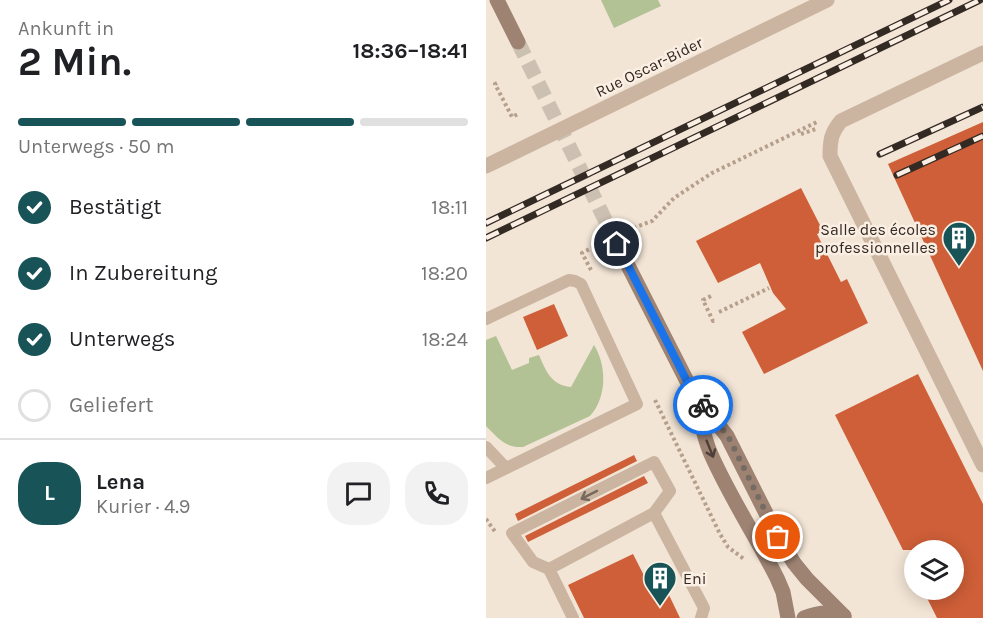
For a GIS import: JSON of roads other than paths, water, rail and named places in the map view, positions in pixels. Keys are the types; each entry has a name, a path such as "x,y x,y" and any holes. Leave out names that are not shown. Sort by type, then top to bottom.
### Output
{"main road":[{"path":"497,0 518,42"},
{"path":"611,242 693,393 728,436 765,514 794,563 807,579 847,617"},
{"path":"693,393 706,441 725,482 777,578 783,592 788,618"},
{"path":"804,618 820,613 837,613 847,617"}],"street":[{"name":"Rue Oscar-Bider","path":"486,166 828,0"},
{"path":"983,53 841,121 830,141 830,156 983,465"}],"lane":[{"path":"486,319 569,280 581,284 637,404 486,478"},
{"path":"486,447 506,468"},
{"path":"549,569 654,513 670,490 654,462 512,533 533,562 549,569 573,618"},
{"path":"654,513 704,608 701,618"}],"tunnel":[{"path":"518,42 617,244"}],"railway":[{"path":"486,223 949,0"},
{"path":"486,238 980,0"},
{"path":"880,154 983,107"},
{"path":"897,175 983,136"}],"place":[{"name":"Salle des écoles professionnelles","path":"959,267"},
{"name":"Eni","path":"660,607"}]}
